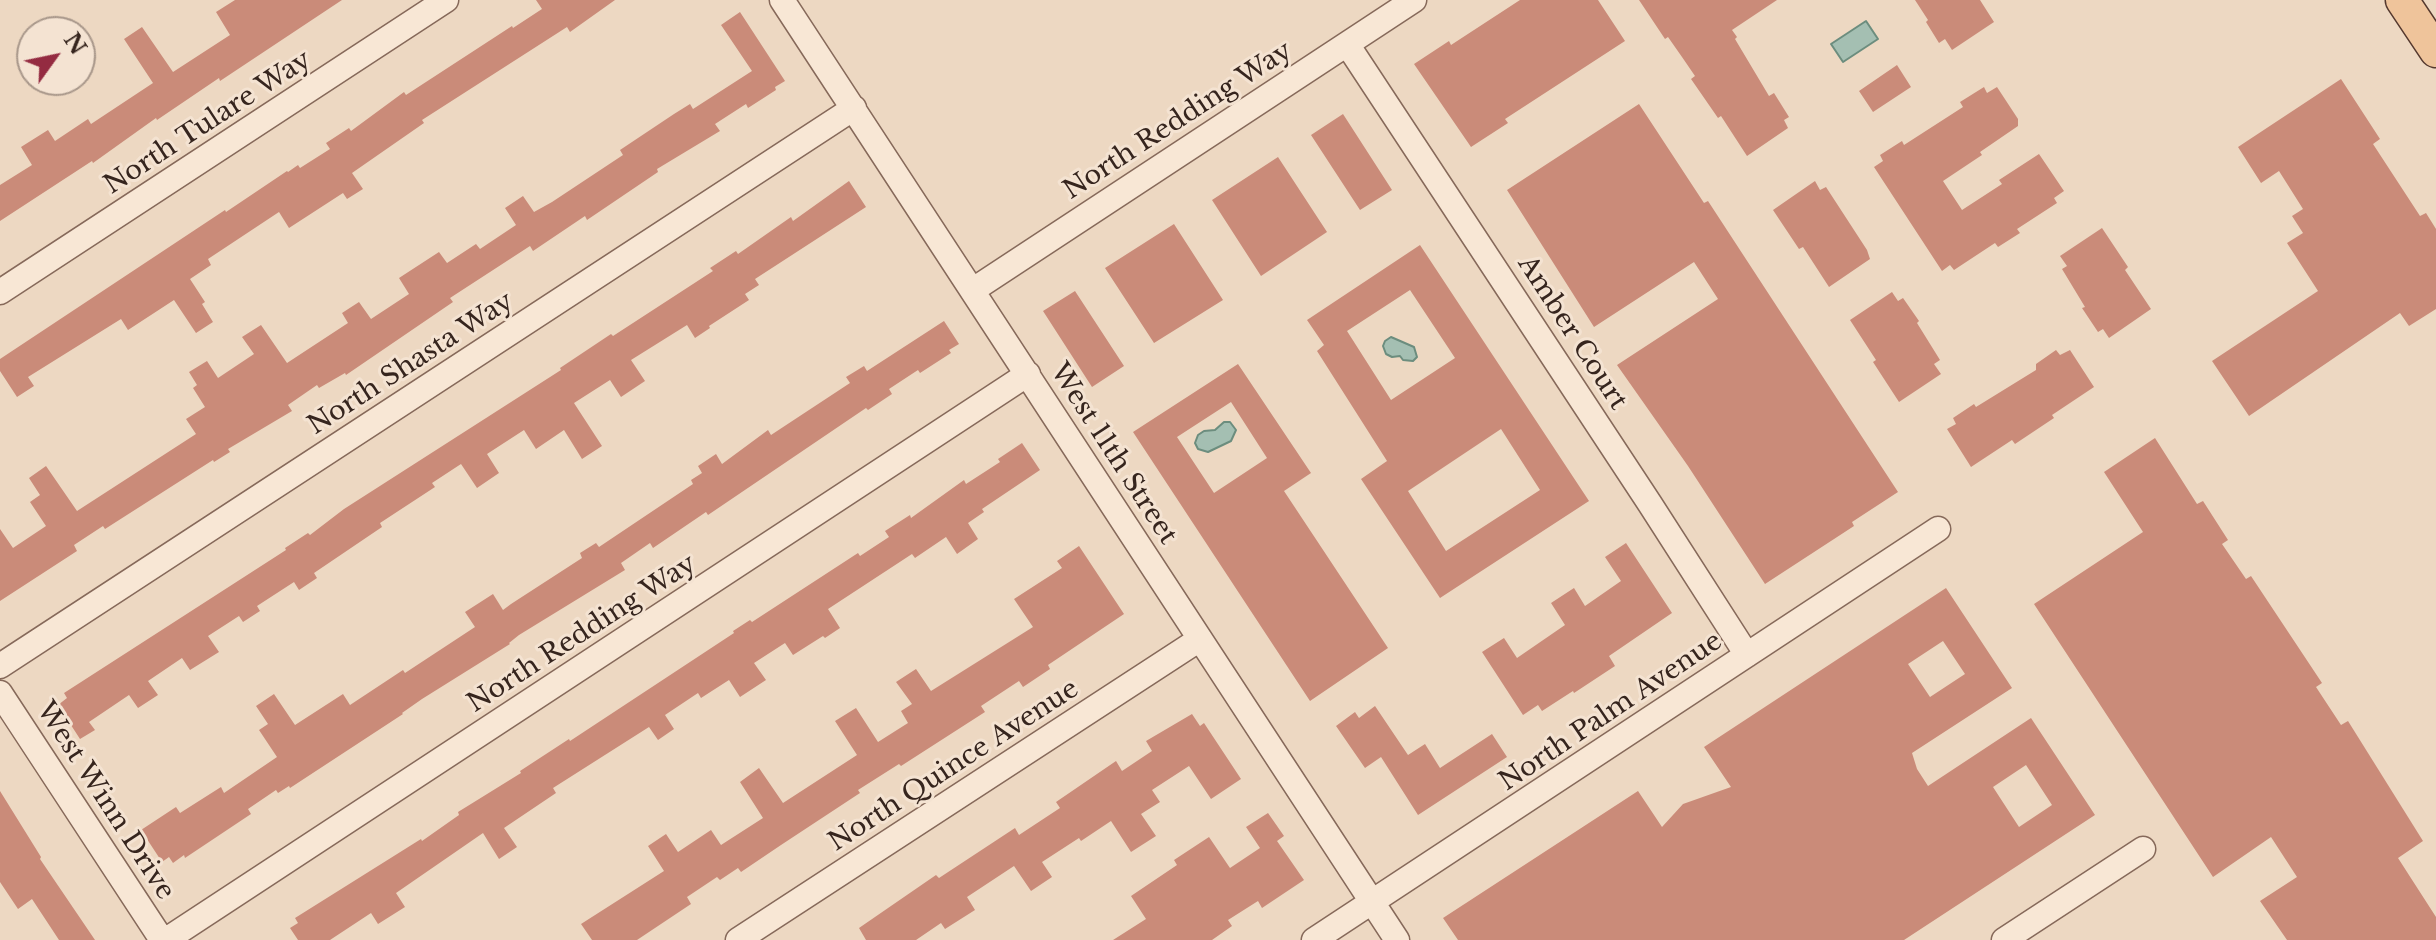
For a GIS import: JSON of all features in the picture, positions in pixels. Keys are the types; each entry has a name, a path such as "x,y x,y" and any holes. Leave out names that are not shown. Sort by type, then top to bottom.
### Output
{"main road":[{"path":"2402,0 2436,51"}],"street":[{"name":"North Tulare Way","path":"0,292 446,0"},
{"name":"West 11th Street","path":"782,0 1397,940"},
{"name":"North Redding Way","path":"973,290 1414,0"},
{"name":"Amber Court","path":"1347,44 1747,655"},
{"name":"North Shasta Way","path":"0,666 854,108"},
{"name":"North Redding Way","path":"164,940 1028,374"},
{"name":"North Palm Avenue","path":"1314,940 1938,529"},
{"name":"North Quince Avenue","path":"738,940 1200,639"},
{"name":"West Winn Drive","path":"0,693 164,940"},
{"path":"2004,940 2143,849"}],"shaded area":[{"path":"1866,21 1878,39 1843,62 1831,44"},
{"path":"1391,337 1414,347 1417,357 1413,361 1386,354 1383,346"},
{"path":"1224,422 1230,422 1236,430 1231,441 1208,452 1198,449 1195,443 1198,435 1215,430"}],"building":[{"path":"235,0 342,0 0,221 0,185 32,165 21,147 48,130 55,141 88,119 91,124 153,83 124,39 142,27 173,72 230,35 216,12"},
{"path":"536,0 615,0 570,32 567,27 422,120 424,123 352,173 363,189 347,199 343,193 289,228 279,212 208,259 211,265 190,279 213,322 196,333 174,300 128,330 121,319 28,377 34,386 17,397 0,371 0,359 225,210 287,171 298,165 300,168 330,149 326,143 349,128 351,131 404,92 406,95 542,9"},
{"path":"1520,0 1598,0 1625,41 1505,119 1508,123 1471,147 1414,64 1449,41 1451,45"},
{"path":"1639,0 1777,0 1732,30 1769,96 1774,93 1789,117 1784,120 1788,128 1747,156 1721,116 1718,118 1691,79 1695,76 1682,57 1668,37 1665,39"},
{"path":"1915,0 1980,0 1994,22 1952,50 1945,39 1939,43"},
{"path":"740,12 785,81 775,87 776,90 715,124 720,131 657,169 658,172 587,220 585,216 533,251 530,246 450,298 453,302 346,375 319,388 317,385 288,405 292,411 228,449 230,452 74,545 77,551 0,601 0,529 13,548 46,526 30,502 40,495 29,478 46,466 77,511 196,434 186,419 205,407 193,388 197,385 189,372 207,361 218,378 254,354 242,337 261,325 287,363 348,323 342,313 359,302 371,319 409,294 399,278 439,252 447,263 476,244 480,249 516,225 505,208 523,196 534,212 623,155 620,150 674,114 690,104 693,109 752,71 721,25"},
{"path":"1897,65 1911,87 1873,112 1859,91"},
{"path":"2341,79 2380,139 2373,144 2420,216 2426,213 2436,229 2436,309 2409,326 2400,313 2249,416 2212,361 2318,291 2287,243 2303,233 2292,216 2303,209 2279,171 2261,183 2238,147"},
{"path":"1984,87 1987,93 1997,87 2018,119 2018,126 1943,181 1962,210 2002,184 1999,180 2039,154 2064,191 2054,198 2057,203 2017,229 2020,233 1998,247 1995,243 1954,270 1950,265 1942,271 1874,167 1883,161 1880,155 1902,141 1904,145 1963,107 1960,102"},
{"path":"1639,104 1704,203 1708,201 1898,492 1852,522 1854,526 1765,584 1617,365 1718,299 1694,262 1594,327 1507,190"},
{"path":"1343,114 1392,190 1360,210 1311,135"},
{"path":"1278,157 1327,232 1261,276 1212,200"},
{"path":"849,181 866,207 755,279 759,285 745,294 749,300 695,338 687,325 631,360 645,381 621,397 610,380 574,403 602,446 582,459 564,430 536,449 524,430 487,454 499,473 477,488 461,464 432,483 435,487 380,523 382,527 314,573 317,578 299,590 294,582 257,606 260,611 243,622 239,616 208,636 219,652 190,670 182,658 148,681 158,695 138,708 129,695 89,722 95,730 80,739 58,705 67,698 64,693 308,533 310,535 344,509 561,370 611,334 613,336 713,271 710,268 736,251 738,254 791,217 793,221"},
{"path":"1815,181 1820,190 1826,187 1870,259 1829,287 1803,247 1799,249 1773,210"},
{"path":"1174,224 1223,300 1154,343 1105,268"},
{"path":"2102,228 2151,309 2109,338 2103,329 2098,332 2082,308 2085,307 2062,269 2067,266 2060,256"},
{"path":"1420,245 1589,501 1440,598 1361,479 1387,461 1317,351 1324,345 1307,320","holes":["1410,290 1455,358 1391,400 1347,331","1501,429 1540,490 1446,551 1408,491"]},
{"path":"1075,291 1124,366 1092,387 1043,311"},
{"path":"1892,292 1898,301 1903,298 1919,321 1917,323 1940,360 1934,364 1941,374 1899,402 1850,320"},
{"path":"944,321 959,344 949,350 951,353 920,373 918,370 889,389 892,394 868,410 866,408 708,515 706,512 653,548 650,543 621,563 625,570 519,635 510,644 290,788 278,793 276,790 248,809 251,814 185,858 184,855 173,863 169,857 162,862 141,830 176,807 180,813 221,787 224,793 277,757 259,730 268,724 256,706 274,694 295,725 343,694 350,705 475,627 465,612 493,594 503,610 582,558 580,553 596,543 599,547 693,484 691,480 702,473 698,466 716,454 722,464 768,430 771,435 850,383 846,377 864,366 867,371"},
{"path":"2056,350 2060,355 2070,350 2094,387 2015,444 2012,440 1971,467 1947,429 1956,424 1953,418 2036,370 2036,364"},
{"path":"1238,364 1311,473 1284,491 1388,648 1310,701 1133,432","holes":["1231,402 1267,458 1214,493 1177,437"]},
{"path":"2155,438 2197,504 2203,501 2228,540 2222,544 2246,579 2251,576 2322,683 2316,687 2341,725 2348,721 2423,841 2398,858 2436,917 2436,940 2287,940 2260,901 2297,877 2271,837 2213,877 2034,604 2143,532 2104,472"},
{"path":"1022,443 1040,470 982,509 984,512 968,523 978,539 957,554 946,537 915,558 912,554 828,609 840,628 793,655 785,643 754,663 766,680 740,697 729,680 701,698 698,693 665,715 674,729 658,740 649,727 553,788 556,793 504,828 517,847 499,859 483,833 396,893 405,907 378,924 371,913 330,940 298,940 290,928 298,923 295,918 422,841 459,815 458,812 750,620 752,622 858,553 860,556 889,537 885,531 910,515 911,518 964,480 966,484"},
{"path":"1626,543 1672,613 1609,656 1615,666 1542,711 1538,705 1523,715 1482,652 1504,638 1517,658 1565,625 1551,603 1574,588 1585,606 1621,581 1605,557"},
{"path":"1079,546 1124,614 1048,665 1050,669 1023,687 1019,681 981,706 985,712 858,790 860,793 741,872 738,868 720,880 717,877 687,897 691,904 637,940 592,940 581,924 664,871 648,846 666,834 678,852 711,830 721,845 763,818 740,782 759,768 783,803 857,755 835,721 856,708 878,742 908,723 901,711 912,704 896,682 916,669 931,691 1033,627 1014,599 1062,568 1057,561"},
{"path":"1946,588 2012,688 1912,753 1917,769 1928,786 2031,718 2095,815 1904,940 1458,940 1443,918 1638,791 1662,827 1683,804 1731,787 1704,747","holes":["1943,641 1965,674 1930,697 1908,664","2026,765 2052,805 2019,827 1993,787"]},
{"path":"1375,706 1408,755 1425,744 1440,768 1492,734 1507,757 1418,815 1381,757 1365,768 1336,726 1355,712 1359,718"},
{"path":"1192,714 1200,726 1204,723 1241,779 1211,799 1189,766 1152,790 1160,802 1141,814 1156,836 1131,852 1111,821 1042,862 1052,877 1031,891 1014,866 967,897 975,910 945,929 941,923 916,940 866,940 859,928 936,875 939,878 1015,828 1019,835 1060,808 1056,802 1116,761 1122,771 1152,751 1146,741"},
{"path":"0,791 40,859 95,940 59,940 32,899 18,909 0,882"},
{"path":"1268,813 1284,836 1277,841 1304,880 1262,908 1258,901 1228,920 1232,926 1212,940 1113,940 1146,919 1131,896 1177,865 1174,860 1209,837 1230,868 1260,848 1246,827"}]}
